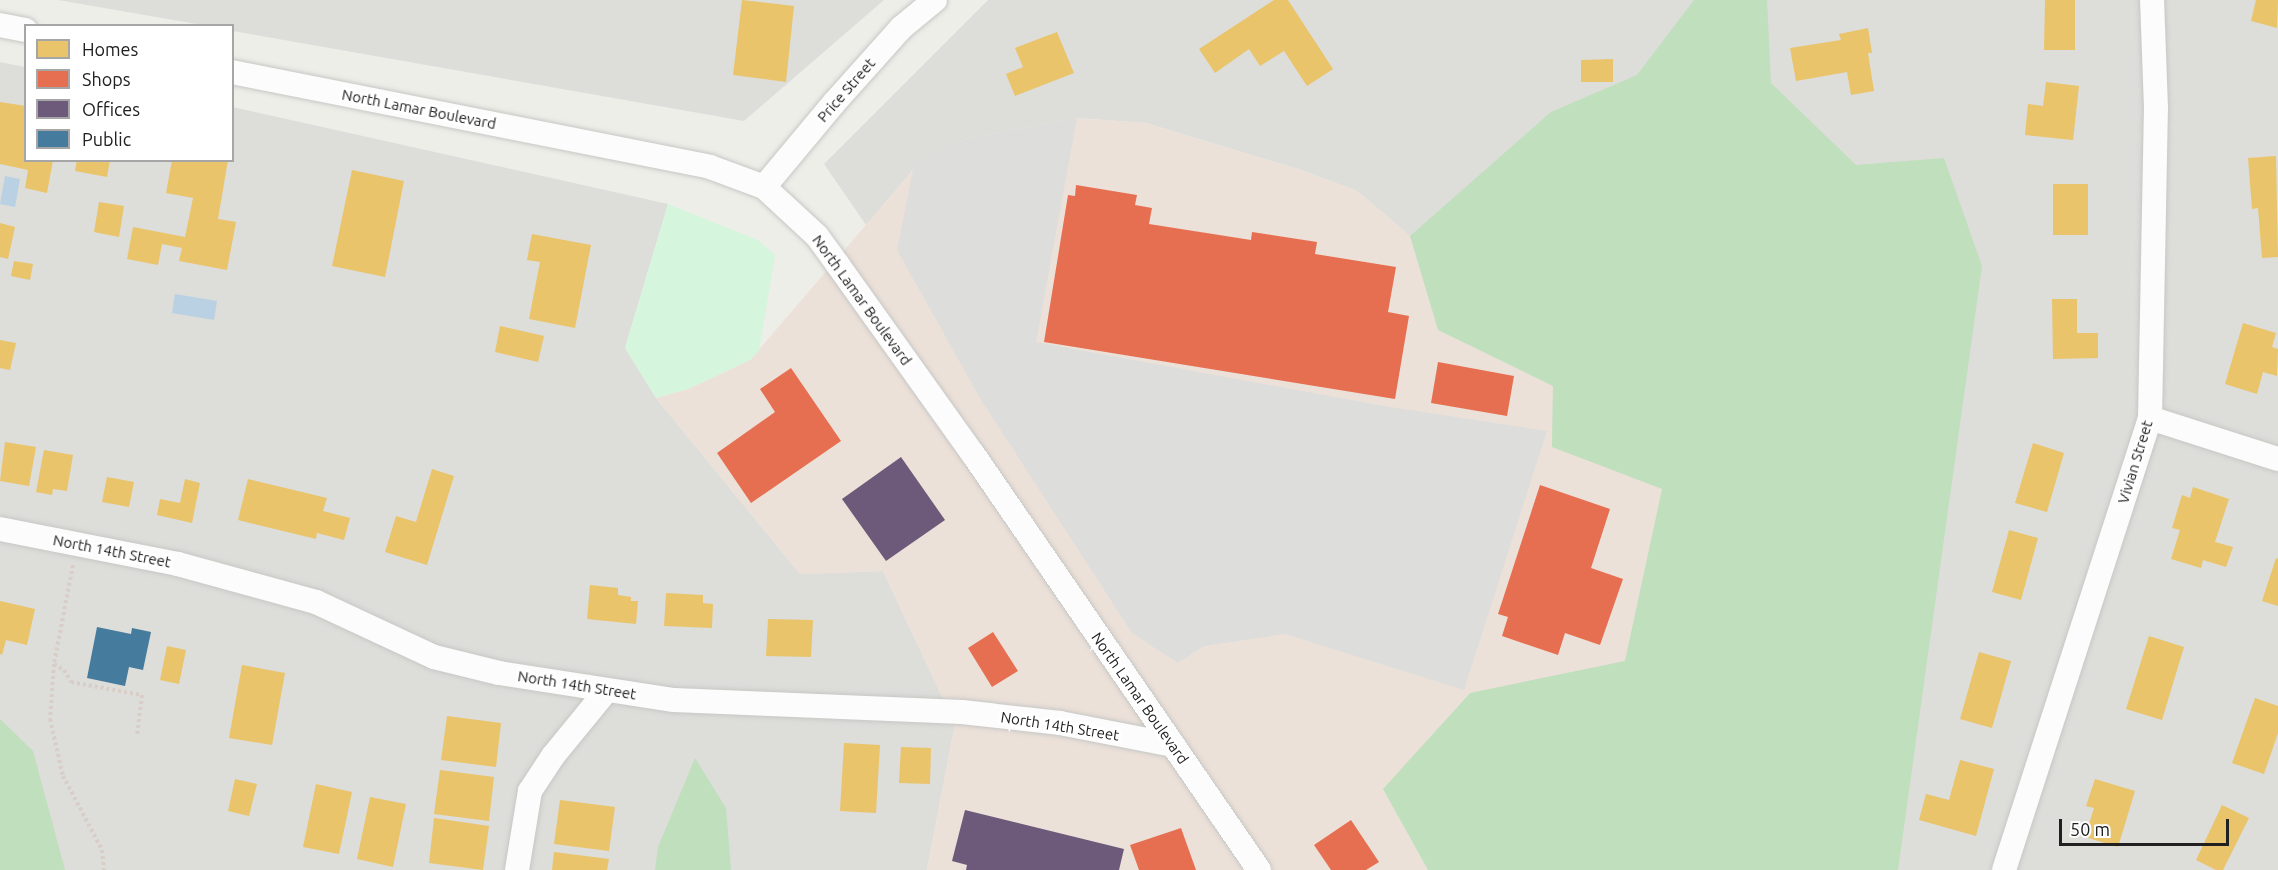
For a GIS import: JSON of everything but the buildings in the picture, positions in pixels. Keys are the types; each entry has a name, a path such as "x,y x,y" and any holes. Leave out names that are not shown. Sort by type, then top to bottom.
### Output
{"street":[{"name":"Price Street","path":"764,187 894,36 935,0"},
{"name":"Vivian Street","path":"2004,870 2150,418 2157,108 2152,0"},
{"path":"0,25 24,30"},
{"name":"North Lamar Boulevard","path":"234,72 710,167 764,187 817,236 973,454 1259,870"},
{"path":"2150,418 2278,459"},
{"name":"North 14th Street","path":"0,530 177,564 316,602 434,657 499,673 674,700 962,712 1060,723 1173,745"},
{"path":"517,870 530,791 553,756 607,690"}],"path":[{"path":"75,555 54,664 50,719 63,776 102,850 104,870"},
{"path":"54,664 64,670 71,682 142,695 137,736"}],"shaded area":[{"path":"58,0 884,0 744,121 234,31 234,24 196,24"},
{"path":"988,0 2278,0 2278,870 1428,870 1553,386 1438,330 1410,236 1357,191 1298,169 1146,123 1077,118 965,139 913,170 866,225 824,164"},
{"path":"0,62 24,67 24,162 234,162 234,107 668,204 625,348 656,398 800,574 883,571 955,724 927,870 0,870"},
{"path":"1077,118 1146,123 1298,169 1357,191 1410,236 1438,330 1553,386 1552,447 1663,488 1625,661 1470,693 1384,789 1428,870 927,870 955,724 883,571 800,574 656,398 688,389 750,360 913,170 965,139"},
{"path":"1077,118 1036,342 1384,406 1547,431 1464,690 1285,634 1204,646 1178,663 1132,633 981,400 897,250 913,170 965,139"}],"green space":[{"path":"1694,0 1767,0 1771,83 1856,165 1944,158 1982,266 1898,870 1428,870 1383,789 1470,693 1625,661 1662,489 1552,447 1553,386 1438,330 1410,236 1551,112 1637,75"},
{"path":"668,204 758,240 775,255 759,351 750,360 688,389 656,398 625,348"},
{"path":"0,719 33,751 65,870 0,870"},
{"path":"695,758 726,808 731,870 655,870 658,847"}],"water":[{"path":"5,176 20,179 15,207 0,204"},
{"path":"175,294 217,301 214,320 172,313"}]}
